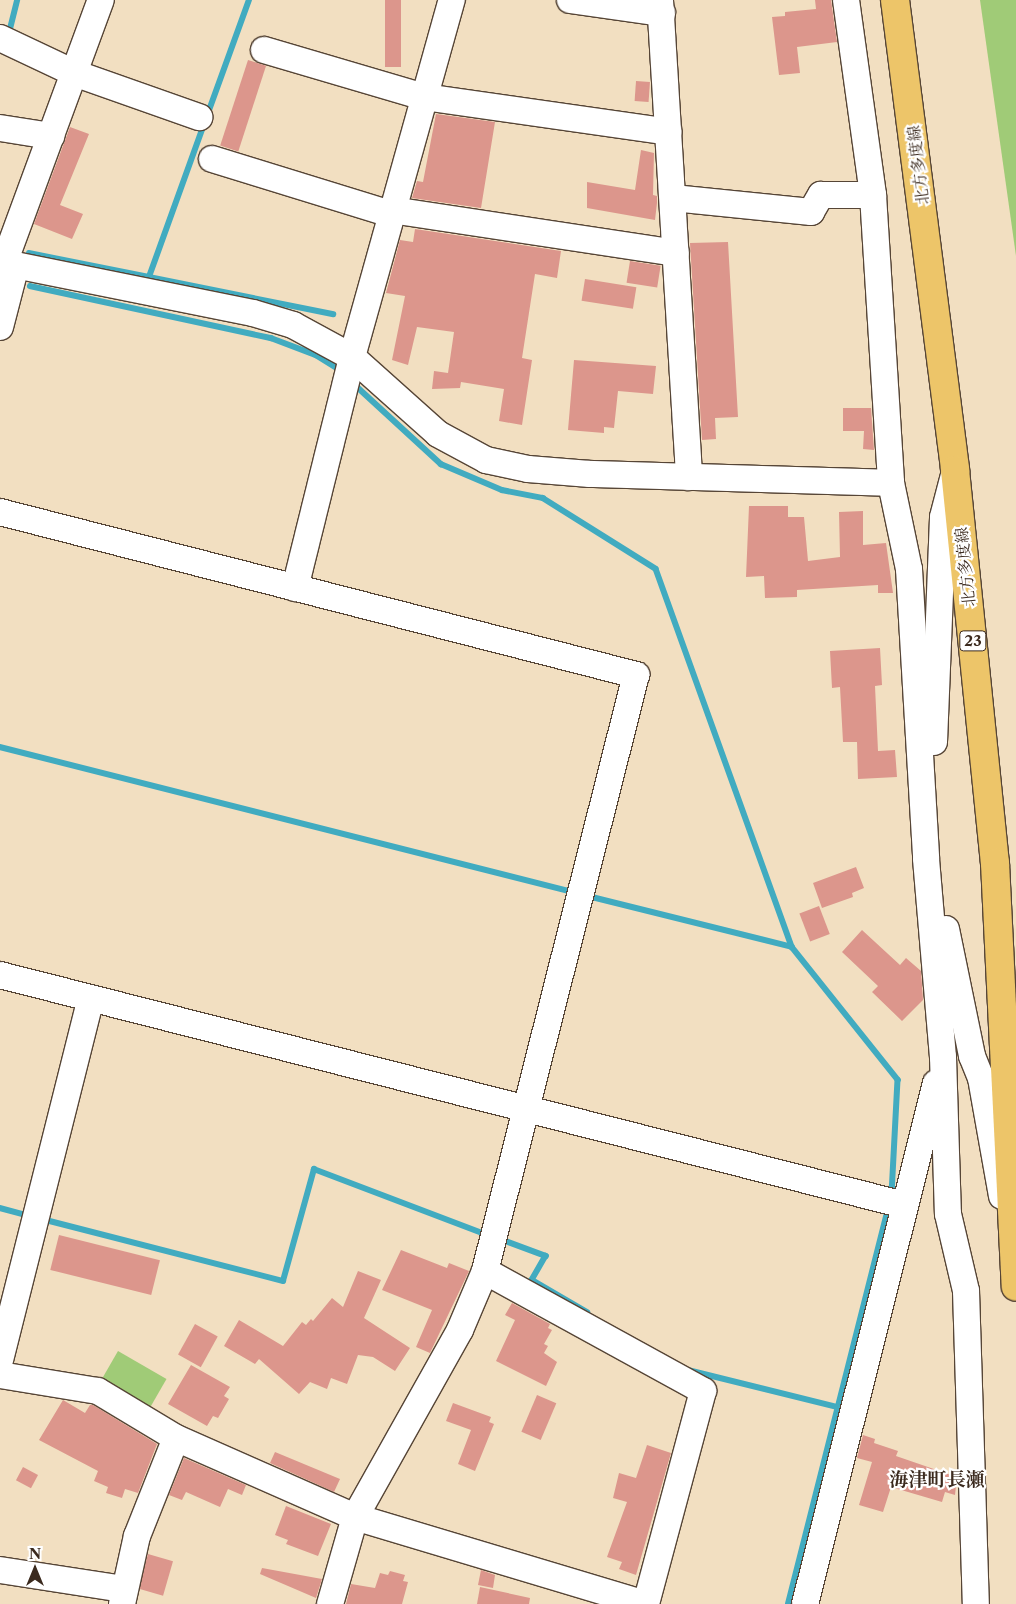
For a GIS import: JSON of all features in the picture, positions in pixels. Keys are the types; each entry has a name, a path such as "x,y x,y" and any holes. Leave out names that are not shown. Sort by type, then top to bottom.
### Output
{"main road":[{"name":"北方多度線","path":"895,0 955,470 995,863 1016,1286"}],"street":[{"path":"0,327 6,264 101,0"},
{"path":"294,588 352,357 452,0"},
{"path":"570,0 661,6 690,477"},
{"path":"846,0 873,194 891,483 909,569 926,859 943,1057 948,1214 966,1290 976,1604"},
{"path":"0,38 74,73 199,117"},
{"path":"264,50 424,97 669,132"},
{"path":"0,128 51,136"},
{"path":"212,159 392,212 676,253"},
{"path":"673,198 811,212 821,195 873,194"},
{"path":"6,264 253,313 293,325 352,357 438,434 486,460 528,469 690,477 891,483"},
{"path":"955,470 943,517 933,818 926,859 939,892 1014,1243"},
{"path":"0,512 636,675 524,1108 484,1271 460,1330 355,1517 330,1604"},
{"path":"0,975 904,1204"},
{"path":"0,1360 91,998"},
{"path":"805,1604 904,1204 943,1057"},
{"path":"0,1375 98,1391 176,1438 355,1517 613,1599 645,1604 703,1391 484,1271"},
{"path":"0,1570 122,1596 137,1536 176,1438"}],"green space":[{"path":"980,0 1016,0 1016,256"},
{"path":"118,1351 166,1379 148,1410 100,1382"}],"building":[{"path":"385,0 401,0 401,67 385,67"},
{"path":"815,0 831,0 837,42 797,47 800,73 779,75 772,17 785,16 785,12 816,9"},
{"path":"248,60 266,66 238,151 220,146"},
{"path":"636,81 650,82 649,102 635,101"},
{"path":"436,114 495,122 481,208 412,198 417,181 423,182"},
{"path":"70,127 89,134 60,205 83,214 72,239 34,224"},
{"path":"641,150 654,153 653,195 657,196 655,220 587,208 587,182 635,190"},
{"path":"415,229 561,251 557,278 535,274 522,358 532,360 522,425 499,421 504,389 461,382 460,388 432,389 434,371 448,373 454,332 417,327 408,365 392,360 405,296 386,293 400,240 413,242"},
{"path":"728,242 738,417 715,418 716,439 702,440 690,243"},
{"path":"630,261 661,266 657,288 627,283"},
{"path":"585,279 636,287 633,309 582,301"},
{"path":"574,360 656,366 653,394 618,391 614,428 604,427 604,433 568,430"},
{"path":"843,408 871,408 874,450 863,449 864,431 843,431"},
{"path":"749,506 788,506 788,517 804,517 808,561 840,557 839,512 863,511 863,545 886,543 893,593 878,593 878,585 797,590 797,597 765,598 764,576 746,577"},
{"path":"880,648 882,685 875,686 878,751 895,750 897,777 858,779 857,742 843,742 840,687 832,688 830,651"},
{"path":"856,867 864,888 852,893 853,897 822,908 813,883"},
{"path":"819,906 830,934 810,942 799,914"},
{"path":"862,930 900,965 906,958 921,971 923,1000 902,1021 872,992 878,986 842,952"},
{"path":"59,1235 160,1260 151,1295 50,1270"},
{"path":"401,1250 447,1268 449,1263 469,1271 430,1353 416,1347 432,1310 382,1290"},
{"path":"358,1271 381,1280 364,1318 410,1348 395,1371 373,1357 358,1355 347,1384 331,1378 327,1389 310,1382 299,1394 259,1359 255,1364 224,1346 239,1320 283,1346 302,1322 306,1325 311,1319 313,1321 332,1298 343,1307"},
{"path":"512,1303 550,1324 548,1328 552,1330 544,1344 548,1346 544,1353 557,1362 546,1386 496,1361 515,1320 505,1315"},
{"path":"195,1324 218,1337 201,1367 178,1355"},
{"path":"191,1365 230,1387 224,1396 229,1399 218,1418 213,1416 207,1426 168,1404"},
{"path":"537,1395 556,1403 541,1440 521,1432"},
{"path":"63,1400 85,1413 90,1405 93,1405 157,1444 138,1493 125,1489 122,1498 106,1493 108,1487 94,1481 98,1471 39,1440"},
{"path":"453,1403 491,1417 489,1422 494,1424 475,1471 458,1464 471,1430 446,1421"},
{"path":"863,1435 875,1439 874,1443 898,1451 896,1456 957,1477 955,1495 945,1492 942,1502 891,1487 883,1512 859,1505 872,1462 857,1458"},
{"path":"647,1445 671,1453 636,1575 619,1569 622,1562 607,1557 627,1502 613,1498 619,1473 636,1478"},
{"path":"275,1452 340,1479 334,1492 270,1463"},
{"path":"184,1458 246,1485 242,1495 228,1489 220,1507 186,1492 182,1500 169,1495"},
{"path":"23,1467 38,1475 31,1488 16,1480"},
{"path":"286,1506 331,1524 318,1556 286,1544 288,1540 275,1535"},
{"path":"148,1554 173,1561 163,1596 138,1589"},
{"path":"262,1568 322,1579 316,1598 260,1574"},
{"path":"481,1570 495,1575 493,1588 478,1585"},
{"path":"390,1571 405,1575 403,1581 408,1582 402,1604 346,1604 351,1584 375,1588 380,1573 388,1575"},
{"path":"480,1587 530,1598 529,1604 477,1604"}],"waterway":[{"path":"9,33 17,0"},
{"path":"207,116 249,0"},
{"path":"29,253 149,277 204,124"},
{"path":"149,277 333,314"},
{"path":"30,286 271,338 316,355 340,370"},
{"path":"353,383 441,464 502,490 543,498 656,569 792,947 898,1080 892,1194"},
{"path":"0,747 573,892"},
{"path":"588,896 792,947"},
{"path":"42,1219 283,1281 314,1169 488,1235"},
{"path":"0,1208 29,1216"},
{"path":"788,1604 888,1210"},
{"path":"500,1239 546,1256 532,1280 587,1312"},
{"path":"688,1370 838,1407"}],"district":[{"name":"海津町長瀬","path":"937,1480"}]}
